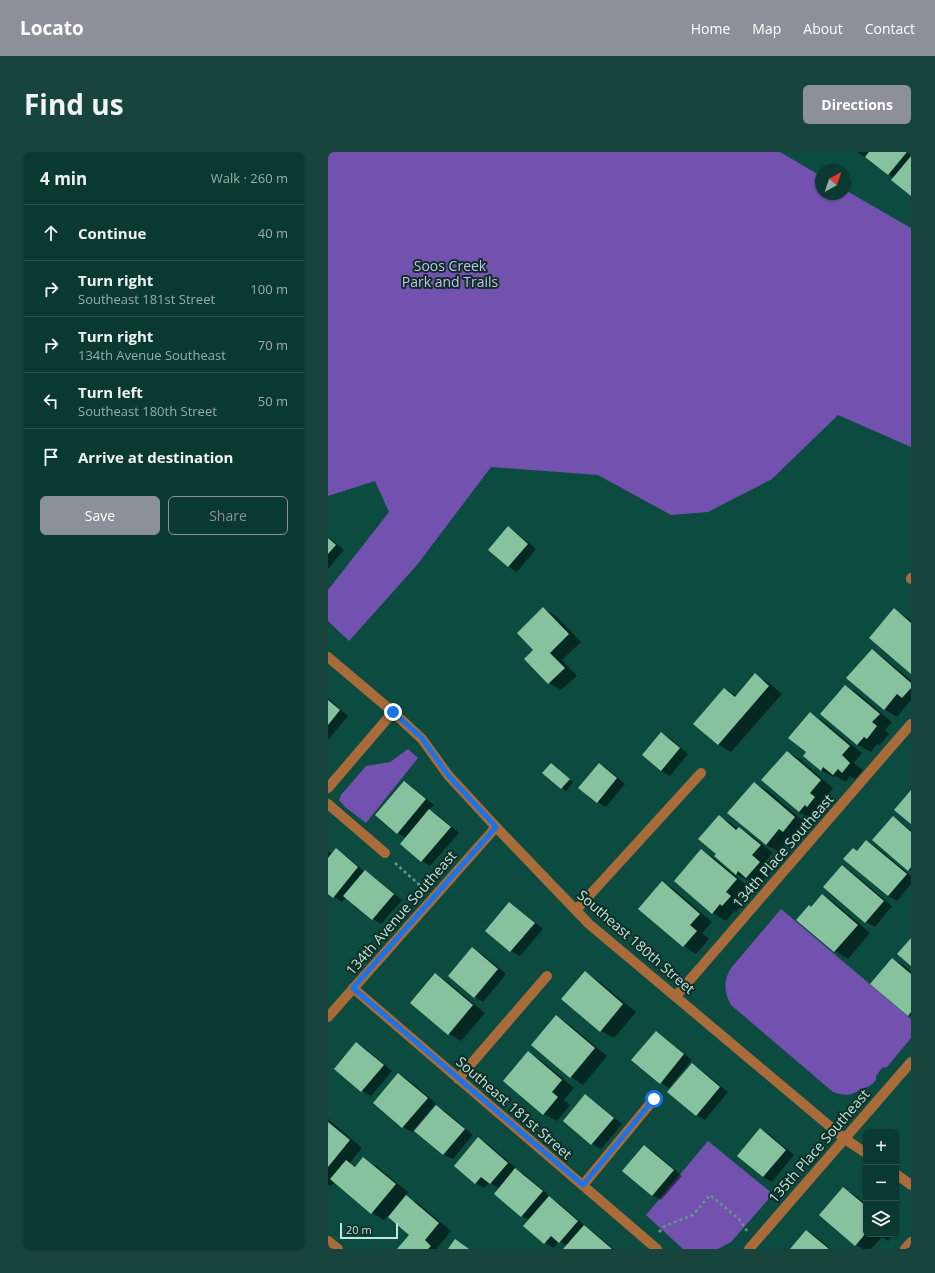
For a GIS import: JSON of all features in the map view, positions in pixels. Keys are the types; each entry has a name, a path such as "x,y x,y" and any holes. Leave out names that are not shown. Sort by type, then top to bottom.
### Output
{"street":[{"name":"Southeast 180th Street","path":"328,657 422,738 448,775 589,924 845,1139 863,1151"},
{"path":"328,788 393,712"},
{"name":"134th Place Southeast","path":"676,996 911,724"},
{"path":"576,910 701,773"},
{"path":"328,804 385,853"},
{"name":"134th Avenue Southeast","path":"328,1017 496,827"},
{"path":"458,1079 547,976"},
{"name":"Southeast 181st Street","path":"353,988 654,1246"},
{"name":"135th Place Southeast","path":"752,1246 911,1062"},
{"path":"583,1185 654,1099"},
{"path":"899,1176 911,1185"},
{"path":"328,1241 338,1249"},
{"path":"905,1249 911,1242"}],"path":[{"path":"385,853 433,897"},
{"path":"654,1246 665,1226 693,1215 710,1195 739,1219 752,1246"}],"green space":[{"name":"Soos Creek Park and Trails","path":"328,152 780,152 815,172 815,200 851,200 851,193 911,228 911,447 838,415 772,479 708,512 671,515 598,475 491,467 417,565 349,641 328,621 328,590 389,512 375,481 328,496"},
{"path":"408,749 418,758 366,823 345,807 339,800 341,795 366,766 390,762"},
{"path":"781,909 911,1019 911,1038 887,1067 882,1068 876,1076 876,1080 870,1086 844,1095 833,1092 731,1005 725,987 728,973"},
{"path":"708,1141 773,1194 731,1242 718,1249 683,1249 646,1215"}],"building":[{"path":"869,152 907,152 888,175 865,157"},
{"path":"911,156 911,196 891,180"},
{"path":"508,526 528,544 508,567 488,550"},
{"path":"328,538 336,545 328,554"},
{"path":"543,607 569,634 550,653 565,668 548,684 524,659 533,650 517,633"},
{"path":"894,608 911,623 911,674 869,638"},
{"path":"872,649 911,683 911,688 902,698 897,694 884,710 846,678"},
{"path":"755,673 769,686 718,745 693,724 724,688 735,697"},
{"path":"845,685 880,714 872,722 877,726 867,739 864,737 857,745 820,714"},
{"path":"328,700 340,710 328,725"},
{"path":"810,712 850,746 842,755 850,763 842,773 838,769 833,775 823,767 821,771 803,756 806,752 788,738"},
{"path":"661,732 680,748 661,771 642,755"},
{"path":"787,751 821,780 810,793 815,797 807,807 805,805 799,812 761,780"},
{"path":"551,763 570,779 561,789 542,773"},
{"path":"599,763 617,778 597,803 578,788"},
{"path":"404,781 426,799 397,834 375,815"},
{"path":"754,782 795,817 783,832 779,829 766,845 727,813"},
{"path":"911,790 911,824 894,810"},
{"path":"429,809 451,827 421,862 400,844"},
{"path":"719,815 736,830 739,827 761,845 752,855 760,862 746,878 738,871 736,875 714,856 716,854 698,839"},
{"path":"893,816 911,832 911,867 908,871 872,840"},
{"path":"866,840 907,874 888,896 843,859 853,848 857,851"},
{"path":"336,848 358,867 333,898 328,894 328,858"},
{"path":"701,849 737,879 726,892 731,896 722,906 720,904 712,914 674,881"},
{"path":"842,865 884,901 865,923 823,887"},
{"path":"365,870 394,894 372,920 343,896"},
{"path":"662,881 700,914 690,925 697,931 683,947 638,909"},
{"path":"822,894 858,925 834,952 796,920 809,905 811,907"},
{"path":"509,902 535,923 510,952 485,931"},
{"path":"911,938 911,966 897,954"},
{"path":"472,947 498,969 474,998 448,976"},
{"path":"892,958 911,974 911,1012 908,1016 870,984"},
{"path":"585,971 623,1004 600,1032 561,999"},
{"path":"435,973 473,1005 448,1035 410,1003"},
{"path":"556,1015 595,1048 570,1078 531,1045"},
{"path":"656,1031 684,1054 660,1084 631,1060"},
{"path":"356,1042 384,1065 361,1092 334,1069"},
{"path":"528,1051 562,1080 552,1092 558,1097 543,1115 503,1081"},
{"path":"692,1063 720,1087 696,1116 667,1092"},
{"path":"398,1073 428,1098 402,1128 373,1103"},
{"path":"585,1094 614,1118 591,1145 563,1121"},
{"path":"436,1105 465,1129 443,1155 414,1131"},
{"path":"328,1122 350,1140 328,1167"},
{"path":"760,1128 786,1150 763,1177 737,1156"},
{"path":"478,1137 508,1163 490,1184 481,1177 475,1184 454,1166"},
{"path":"644,1145 674,1170 652,1196 622,1171"},
{"path":"363,1157 396,1184 371,1214 330,1179 346,1160 355,1167"},
{"path":"515,1168 543,1191 521,1217 494,1194"},
{"path":"843,1187 863,1204 863,1237 855,1246 819,1215"},
{"path":"406,1195 439,1223 425,1240 431,1246 428,1249 397,1249 409,1235 388,1217"},
{"path":"549,1196 578,1221 559,1243 551,1236 544,1244 523,1226"},
{"path":"584,1225 612,1249 563,1249"},
{"path":"806,1230 829,1249 790,1249"},
{"path":"455,1239 469,1249 448,1249"}],"route":[{"path":"393,712 422,738 448,775 496,827 353,988 583,1185 654,1099"}]}
